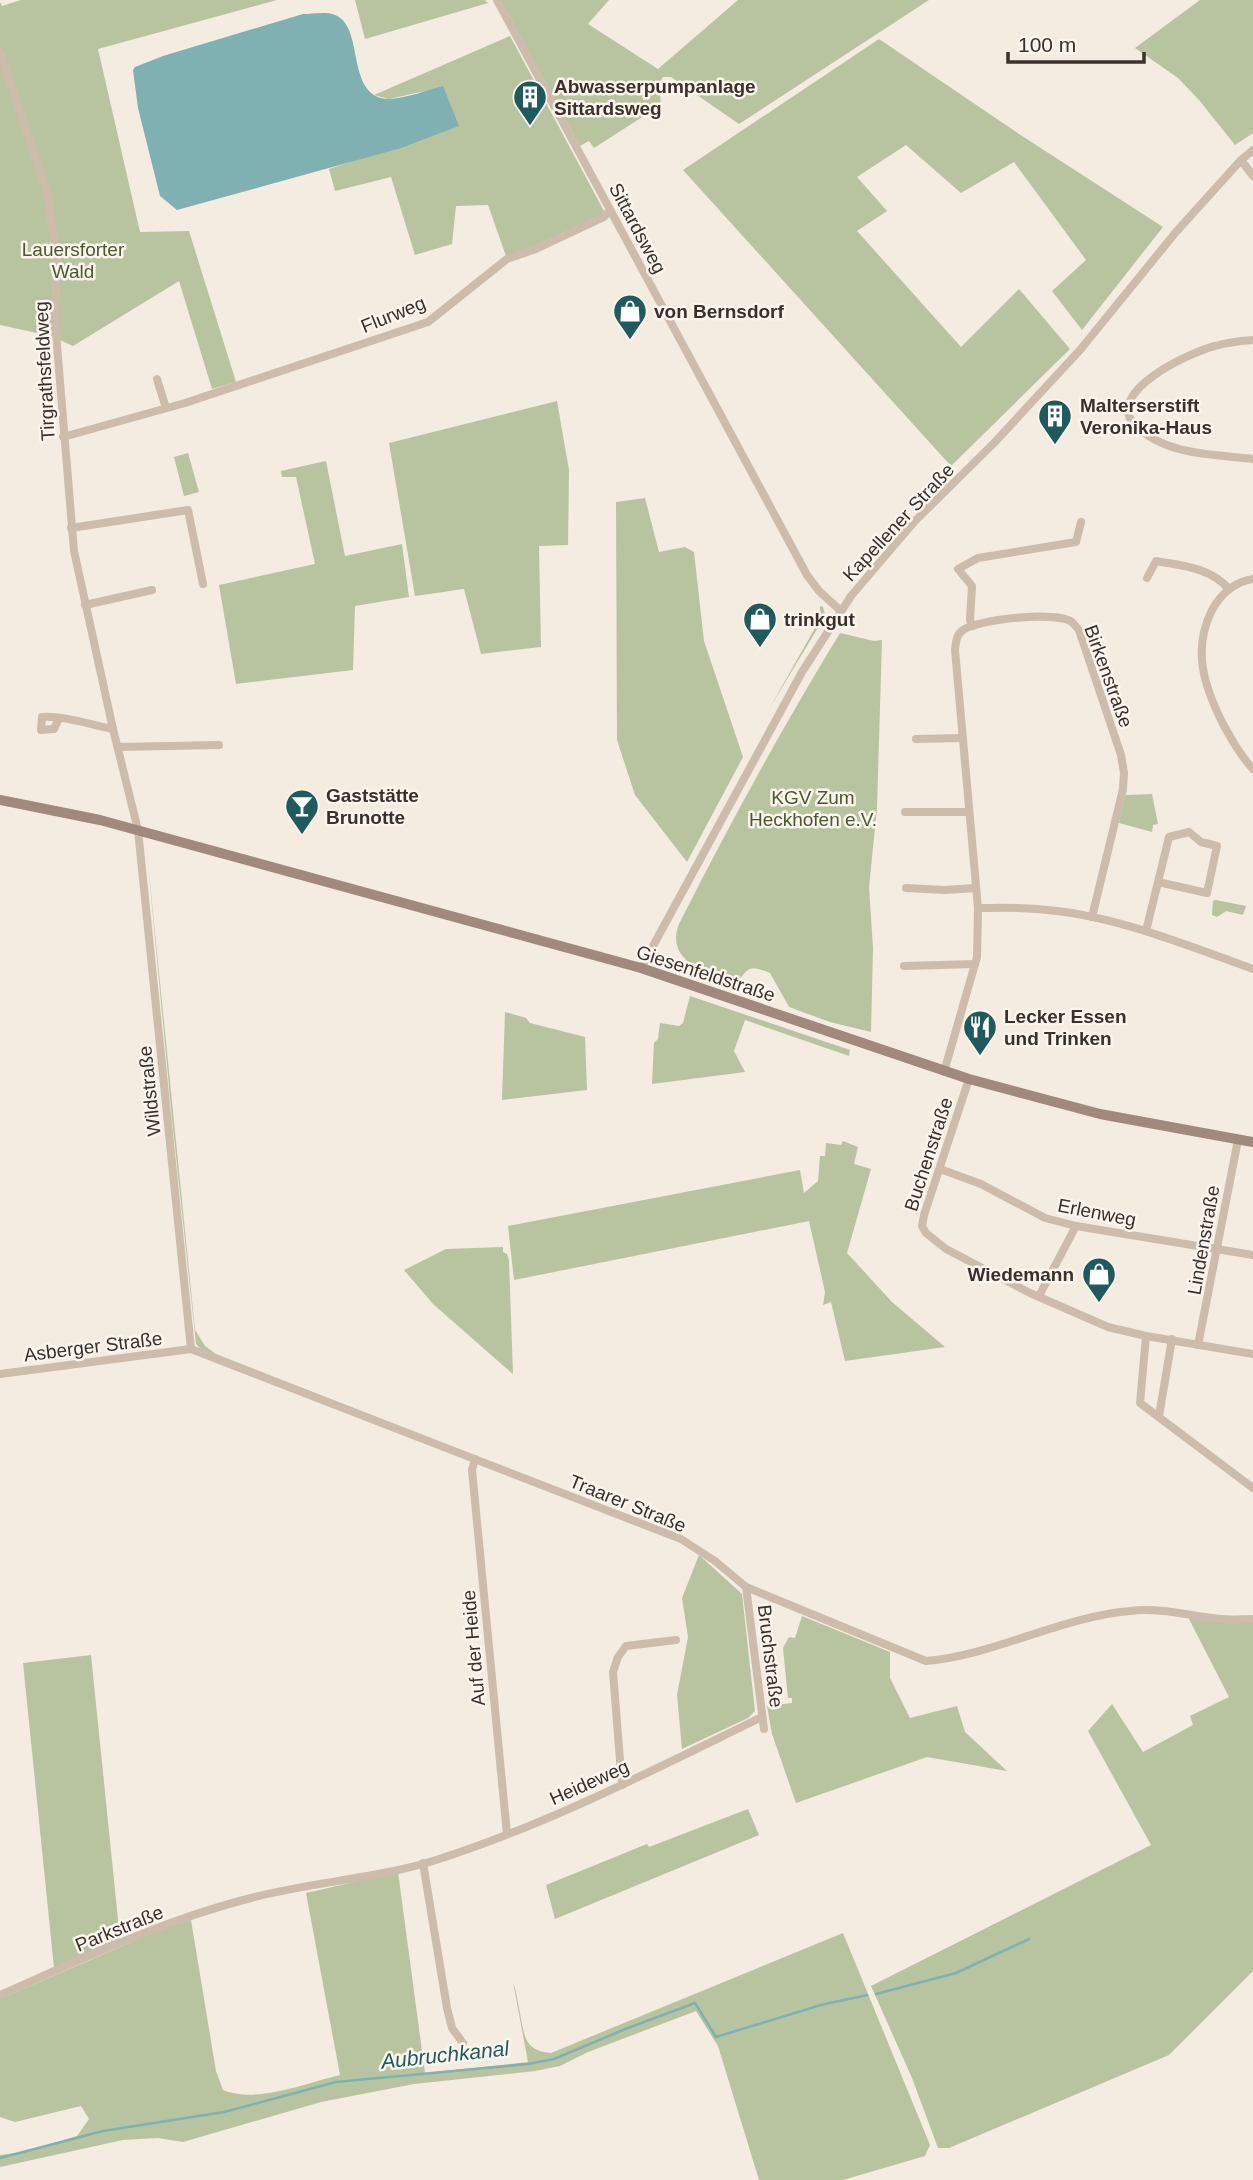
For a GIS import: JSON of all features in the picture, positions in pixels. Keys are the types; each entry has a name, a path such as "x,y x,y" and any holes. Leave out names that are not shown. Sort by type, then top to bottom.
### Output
{"main road":[{"name":"Giesenfeldstraße","path":"0,800 143,831 640,968 969,1079 1100,1114 1253,1142"}],"street":[{"name":"Sittardsweg","path":"497,0 807,575 841,611"},
{"name":"Tirgrathsfeldweg","path":"0,52 47,191 57,263 55,321 71,528 113,729 143,831"},
{"name":"Kapellener Straße","path":"640,968 802,672 841,611 915,521 994,443 1080,350 1176,232 1253,150"},
{"path":"1241,160 1253,176"},
{"name":"Flurweg","path":"62,437 166,408 428,322 507,259 536,249 604,217 610,210"},
{"path":"1253,340 1216,345 1170,365 1131,395 1128,413 1133,423 1142,430 1178,449 1253,459"},
{"path":"157,379 166,408"},
{"path":"71,528 188,510 203,584"},
{"path":"944,1072 975,964 978,908 955,650 957,638 963,630 973,626 970,620 972,586 958,569 978,558 1076,542 1081,522"},
{"path":"1147,578 1156,561 1199,569 1218,577 1228,589"},
{"path":"1253,579 1244,580 1219,597 1206,622 1201,642 1201,666 1206,687 1234,744 1253,769"},
{"path":"85,605 152,590"},
{"name":"Birkenstraße","path":"973,626 1013,618 1043,617 1072,622 1079,630 1121,754 1124,773 1123,789 1092,917"},
{"path":"59,718 113,729"},
{"path":"916,739 962,738"},
{"path":"118,747 219,745"},
{"path":"905,812 969,812"},
{"name":"Wildstraße","path":"143,831 191,1349"},
{"path":"1146,932 1168,837 1189,832 1200,842 1217,846 1207,893 1158,882"},
{"path":"906,888 976,888"},
{"path":"978,908 1037,909 1092,917 1146,932 1253,969"},
{"path":"904,966 975,964"},
{"name":"Buchenstraße","path":"969,1079 924,1215 922,1226 926,1234 946,1249 1108,1327 1253,1354"},
{"name":"Lindenstraße","path":"1198,1345 1238,1140"},
{"name":"Erlenweg","path":"940,1169 981,1184 1045,1218 1076,1226 1253,1255"},
{"path":"1039,1296 1076,1226"},
{"path":"1146,1336 1140,1404 1253,1488"},
{"path":"1159,1416 1171,1339"},
{"name":"Asberger Straße","path":"0,1374 191,1349"},
{"name":"Traarer Straße","path":"191,1349 681,1539 715,1561 746,1587 926,1661 948,1659 1046,1629 1131,1610 1171,1611 1222,1619 1253,1619"},
{"name":"Auf der Heide","path":"475,1459 472,1470 506,1834"},
{"name":"Bruchstraße","path":"746,1587 764,1729"},
{"path":"622,1785 613,1672 618,1657 626,1646 676,1640"},
{"name":"Heideweg","path":"252,1897 423,1863 506,1834 622,1785 762,1717"},
{"path":"423,1863 447,2008 452,2028 463,2043"},
{"name":"Parkstraße","path":"0,1995 157,1928 252,1897"}],"green space":[{"name":"Lauersforter Wald","path":"21,0 277,0 98,49 140,232 189,231 236,382 212,389 179,281 73,346 51,336 0,325 0,2 2,6"},
{"path":"355,0 485,0 488,3 365,39"},
{"path":"501,0 609,0 588,24 658,69 738,0 929,0 739,124 671,77 663,77 659,84 661,105 594,148 589,141 580,146"},
{"path":"1200,0 1253,0 1253,133 1235,145 1178,78 1135,48"},
{"path":"510,36 604,211 601,215 534,246 506,256 488,205 456,206 452,244 415,255 391,177 335,191 329,169 458,126 443,87 389,99 374,95"},
{"path":"879,39 1163,227 1082,330 1052,291 1086,260 1014,162 961,193 906,145 857,177 887,211 857,231 961,347 1019,289 1070,349 951,466 683,170"},
{"path":"557,401 569,470 568,545 539,546 541,647 481,654 464,589 415,596 389,443"},
{"path":"188,453 199,492 184,496 174,457"},
{"path":"326,461 345,556 402,544 409,597 355,606 353,670 236,684 219,585 315,564 296,477 282,477 281,471"},
{"path":"645,498 659,552 685,547 694,552 704,641 743,757 687,862 635,795 617,740 616,502"},
{"path":"820,606 825,614 822,621 769,709 819,621"},
{"name":"KGV Zum Heckhofen e.V.","path":"840,633 874,641 882,640 877,808 869,887 873,948 871,1032 830,1022 789,1007 770,973 763,970 750,969 737,983 703,971 684,957 678,948 676,937 679,924 737,813"},
{"path":"1152,794 1158,824 1153,825 1152,832 1119,823 1125,795"},
{"path":"147,853 195,1330 205,1346 216,1354 435,1440 205,1353 196,1344"},
{"path":"1213,901 1246,906 1243,915 1226,911 1217,917 1212,915"},
{"path":"690,996 850,1050 849,1056 745,1020 734,1051 745,1072 652,1084 654,1043 658,1039 660,1023 679,1026 683,1023"},
{"path":"505,1012 526,1018 530,1023 585,1037 587,1090 502,1100"},
{"path":"843,1141 858,1147 854,1164 871,1169 847,1253 892,1302 945,1347 845,1361 831,1302 823,1305 825,1292 809,1221 514,1280 508,1226 800,1170 804,1193 818,1181 820,1156 825,1156 826,1143 841,1145"},
{"path":"503,1247 509,1260 513,1374 433,1304 404,1270 446,1249"},
{"path":"699,1555 742,1594 755,1711 748,1718 682,1749 677,1695 688,1637 682,1598"},
{"path":"802,1616 890,1652 890,1678 910,1718 957,1706 965,1732 1007,1771 927,1757 796,1803 772,1734 767,1706 792,1703 792,1698 788,1698 783,1648 789,1637 795,1638"},
{"path":"1188,1617 1253,1622 1253,1971 1169,2055 949,2148 938,2148 912,2078 871,1986 1151,1845 1088,1731 1112,1704 1143,1752 1193,1725 1190,1716 1229,1697"},
{"path":"91,1655 120,1939 54,1968 23,1663"},
{"path":"748,1809 759,1835 555,1919 546,1885 647,1844 649,1847"},
{"path":"398,1872 425,2073 528,2062 513,1982 527,2041 534,2048 551,2053 843,1933 930,2145 925,2156 843,2180 759,2180 718,2046 696,2011 588,2052 560,2066 414,2084 321,2102 183,2142 158,2138 123,2140 0,2167 0,2155 29,2151 77,2136 89,2119 81,2106 15,2122 0,2117 0,1999 155,1932 191,1920 216,2071 223,2090 236,2094 266,2094 340,2075 306,1893"}],"water":[{"path":"303,14 332,14 344,22 350,33 366,88 376,96 397,98 443,86 459,126 401,148 177,210 160,196 138,108 133,70 163,56"}],"waterway":[{"name":"Aubruchkanal","path":"876,1994 956,1973 1029,1939"},
{"name":"Aubruchkanal","path":"0,2158 103,2131 224,2112 336,2082 528,2064 554,2059 695,2003 716,2037 821,2005 867,1995"}],"place":[{"name":"Abwasserpumpanlage Sittardsweg","path":"530,127"},
{"name":"von Bernsdorf","path":"630,341"},
{"name":"Malterserstift Veronika-Haus","path":"1055,446"},
{"name":"trinkgut","path":"760,649"},
{"name":"Gaststätte Brunotte","path":"302,836"},
{"name":"Lecker Essen und Trinken","path":"980,1057"},
{"name":"Wiedemann","path":"1099,1304"}]}
